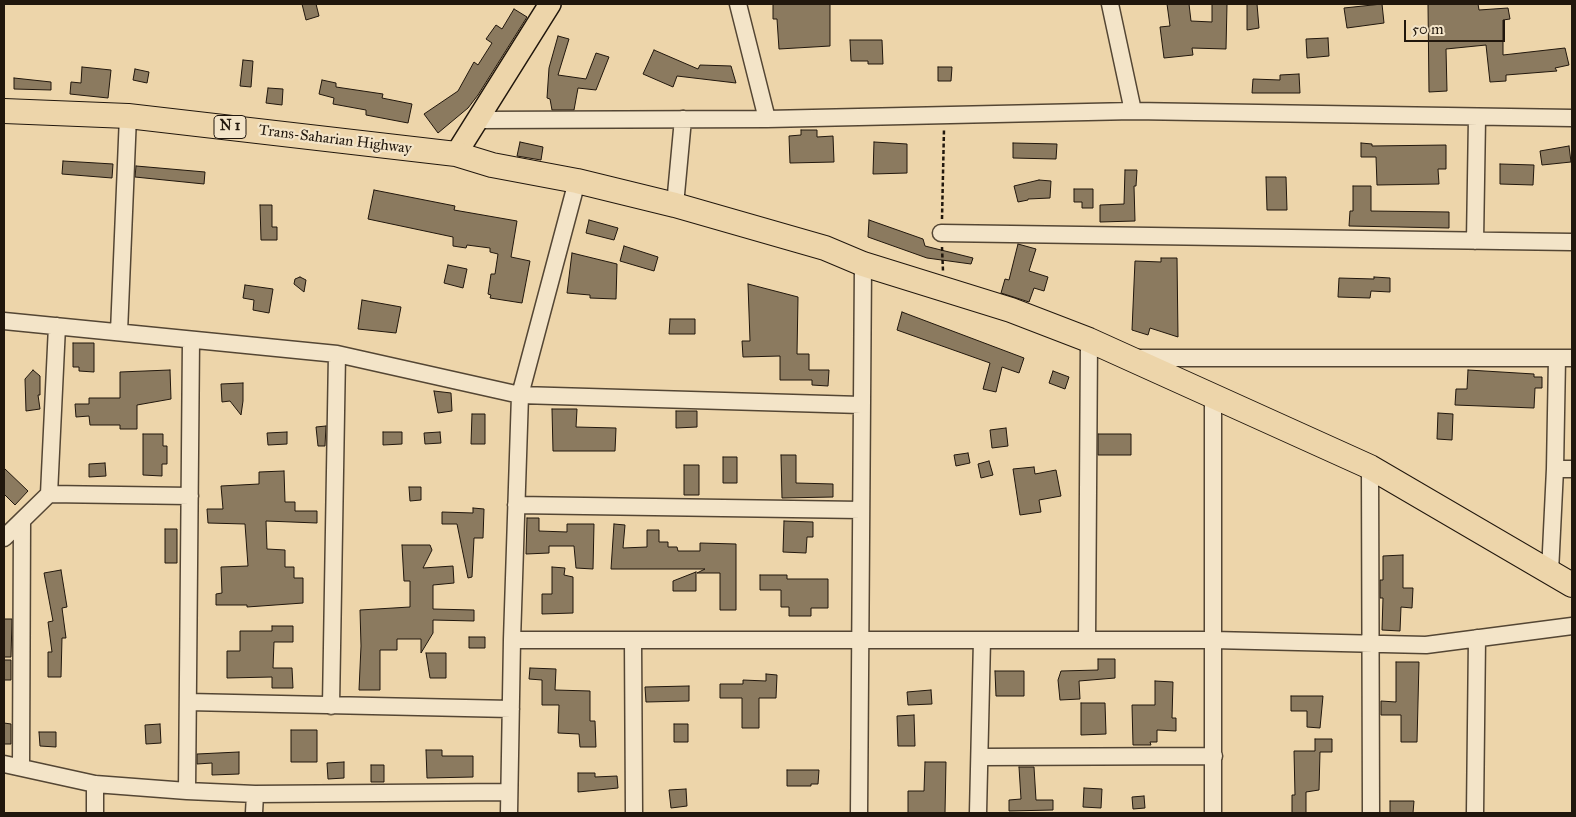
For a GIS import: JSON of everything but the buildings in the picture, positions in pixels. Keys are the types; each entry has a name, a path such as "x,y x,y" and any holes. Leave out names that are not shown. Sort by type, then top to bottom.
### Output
{"highway":[{"name":"Trans-Saharian Highway","path":"4,111 128,116 456,154 492,165 577,181 675,205 824,248 862,264 1011,310 1089,340 1370,467 1572,585"}],"main road":[{"path":"456,154 550,4"}],"street":[{"path":"738,4 767,119"},
{"path":"1110,4 1133,111"},
{"path":"478,120 767,119 1133,111 1477,118 1572,118"},
{"path":"119,332 128,116"},
{"path":"1475,241 1477,118"},
{"path":"675,205 682,119"},
{"path":"509,813 512,640 520,395 577,181"},
{"path":"941,233 1572,242"},
{"path":"858,813 862,264"},
{"path":"4,321 337,354 520,395 861,405"},
{"path":"4,538 49,494 57,326"},
{"path":"187,791 192,340"},
{"path":"1088,640 1089,340"},
{"path":"331,706 337,354"},
{"path":"1128,358 1564,358 1555,469 1550,572"},
{"path":"1212,397 1213,813"},
{"path":"1370,467 1371,813"},
{"path":"1555,469 1572,469"},
{"path":"49,494 190,496"},
{"path":"516,505 861,510"},
{"path":"21,767 22,521"},
{"path":"512,640 1213,640 1426,645 1572,626"},
{"path":"1475,813 1477,638"},
{"path":"632,640 634,813"},
{"path":"978,813 982,640"},
{"path":"188,702 511,709"},
{"path":"980,757 1214,756"},
{"path":"4,764 95,784 187,791 255,794 509,792"},
{"path":"95,784 95,813"},
{"path":"254,813 255,794"}],"path":[{"path":"944,288 941,233 945,115"}]}
